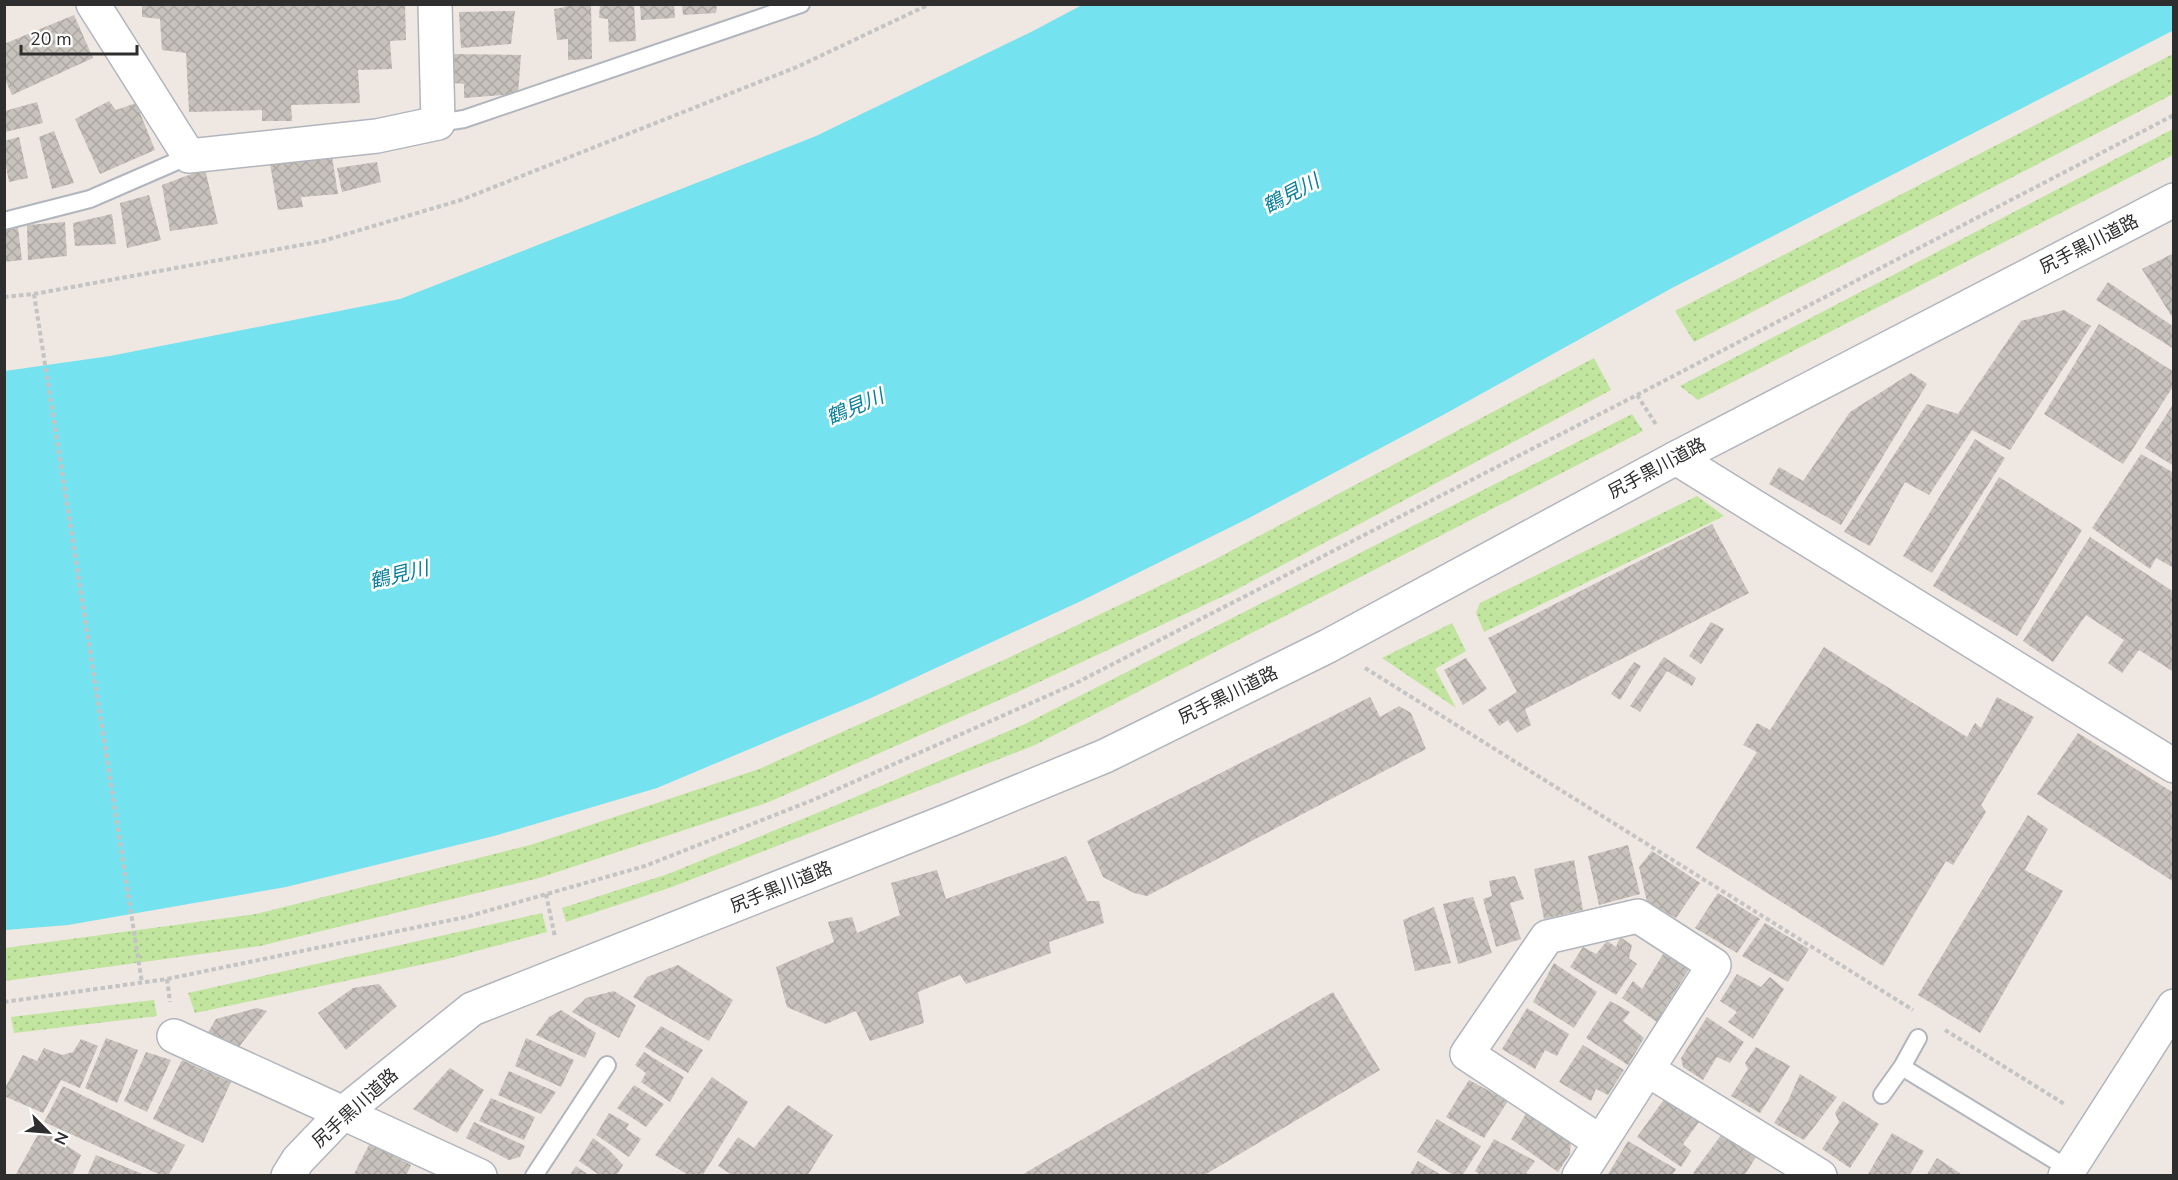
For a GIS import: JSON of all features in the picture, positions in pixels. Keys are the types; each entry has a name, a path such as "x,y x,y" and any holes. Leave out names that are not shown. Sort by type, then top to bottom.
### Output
{"street":[{"path":"93,4 189,156 377,136 438,123 435,4"},
{"name":"尻手黒川道路","path":"288,1176 298,1160 343,1113 472,1009 1105,756 1328,646 1676,458 2174,200"},
{"path":"1676,458 2174,766"},
{"path":"1579,1176 1599,1141 1648,1070 1714,965 1638,915 1547,937 1467,1054 1599,1141"},
{"path":"2067,1172 2174,1006"},
{"path":"174,1036 480,1176"},
{"path":"1648,1070 1820,1176"}],"lane":[{"path":"438,123 464,119 801,4"},
{"path":"4,221 90,199 189,156"},
{"path":"1882,1095 1902,1067 1918,1038"},
{"path":"534,1176 607,1065"},
{"path":"1902,1067 2067,1172"}],"path":[{"path":"4,297 34,294 323,241 461,200 797,67 930,4"},
{"path":"4,1002 142,983 466,916 645,866 803,804 1074,684 1637,395 2174,115"},
{"path":"34,294 142,983"},
{"path":"1328,646 1915,1011"},
{"path":"546,894 563,973"},
{"path":"1935,1023 2098,1125"}],"green space":[{"path":"2173,54 2173,94 1694,342 1675,311"},
{"path":"2173,129 2173,155 1698,400 1680,386"},
{"path":"1594,358 1611,390 1230,593 1022,690 769,802 539,878 260,946 5,981 5,948 256,914 530,845 759,769 1006,659 1212,561"},
{"path":"1632,414 1643,431 1035,745 672,887 566,922 562,908 668,874 1025,724"},
{"path":"1697,496 1724,516 1484,632 1476,613 1480,603"},
{"path":"1452,623 1466,651 1435,669 1456,708 1382,658"},
{"path":"542,913 547,932 443,960 195,1013 188,993"},
{"path":"154,1000 157,1016 14,1033 11,1017"}],"water":[{"name":"鶴見川","path":"2173,4 2174,30 1672,288 1443,415 1247,519 1081,601 871,698 657,788 494,836 286,887 68,925 5,930 5,371 110,356 400,299 816,136 1082,5"}],"building":[{"path":"142,4 405,4 406,40 390,41 392,69 358,70 360,103 291,105 292,121 262,121 262,110 189,112 186,53 162,50 160,19 142,17"},
{"path":"565,4 591,4 592,59 568,60 568,39 557,40 554,9 565,7"},
{"path":"600,4 634,4 636,41 609,42 608,19 599,18"},
{"path":"640,4 674,4 675,18 641,20"},
{"path":"682,4 717,4 716,13 683,15"},
{"path":"515,11 511,44 461,48 459,12"},
{"path":"74,15 93,58 12,95 4,77 4,44"},
{"path":"452,54 521,55 518,94 464,98 464,84 454,83"},
{"path":"109,101 116,110 136,103 155,150 100,174 75,119"},
{"path":"37,102 43,123 5,132 5,111"},
{"path":"54,131 74,183 52,189 39,137"},
{"path":"19,137 28,178 9,182 4,156 4,141"},
{"path":"332,157 338,194 301,197 303,207 278,210 270,164"},
{"path":"377,162 381,182 342,192 337,168"},
{"path":"205,169 218,224 170,231 162,185"},
{"path":"149,195 161,240 127,248 120,203"},
{"path":"112,214 116,244 75,246 73,223"},
{"path":"65,222 67,256 28,260 27,225"},
{"path":"18,228 22,260 4,262 4,230"},
{"path":"2174,253 2174,320 2142,269"},
{"path":"2108,282 2174,327 2174,349 2096,300"},
{"path":"2064,310 2091,326 2010,450 1972,430 1929,495 1905,482 1870,546 1844,532 1927,404 1958,414 2021,321"},
{"path":"2099,324 2174,372 2174,385 2123,464 2044,414"},
{"path":"1911,373 1927,384 1841,525 1769,484 1779,467 1803,481 1850,412"},
{"path":"2174,403 2174,466 2145,448"},
{"path":"1975,439 2005,458 1932,573 1903,556"},
{"path":"2141,454 2174,473 2174,568 2156,558 2150,569 2092,528"},
{"path":"1999,477 2082,530 2017,636 1933,586"},
{"path":"1712,524 1749,593 1525,709 1531,725 1517,733 1508,720 1499,726 1488,710 1517,692 1488,638"},
{"path":"2090,537 2174,592 2174,672 2139,650 2122,673 2108,663 2124,640 2086,615 2053,662 2023,641"},
{"path":"1711,622 1724,629 1701,664 1689,656"},
{"path":"1824,647 1967,737 1975,723 1981,728 1997,697 2034,717 1981,805 1986,812 1953,865 1946,861 1883,966 1696,848 1757,752 1743,745 1757,723 1770,730"},
{"path":"1664,657 1696,678 1692,686 1667,671 1640,712 1630,706"},
{"path":"1466,658 1487,689 1463,705 1444,670"},
{"path":"1634,662 1641,666 1620,700 1611,694"},
{"path":"1370,697 1380,717 1399,706 1411,713 1426,749 1147,896 1134,893 1103,877 1087,841"},
{"path":"2078,733 2174,793 2174,882 2037,794"},
{"path":"2028,815 2048,829 2025,870 2063,891 1980,1033 1918,995"},
{"path":"1628,845 1640,894 1599,905 1588,856"},
{"path":"1652,851 1700,883 1676,918 1647,902 1639,867"},
{"path":"1066,856 1087,901 1099,901 1104,923 1049,942 1051,953 966,984 960,975 918,992 924,1023 870,1041 856,1011 826,1024 787,1007 776,967 834,942 828,922 852,917 857,933 900,915 891,883 937,870 946,899"},
{"path":"1574,860 1583,910 1544,919 1534,869"},
{"path":"1515,876 1524,899 1510,903 1521,939 1496,947 1483,899 1492,896 1489,881"},
{"path":"1718,893 1760,919 1737,953 1695,928"},
{"path":"1473,897 1492,953 1458,964 1443,904"},
{"path":"1434,907 1451,963 1415,971 1403,920"},
{"path":"1765,923 1809,949 1788,982 1742,956"},
{"path":"1620,937 1632,945 1629,958 1637,964 1616,995 1570,967 1583,947 1596,954 1607,941 1616,947"},
{"path":"1663,954 1689,969 1657,1022 1622,998 1633,981 1642,989"},
{"path":"1554,963 1597,992 1574,1028 1533,1002"},
{"path":"678,965 733,1000 709,1041 633,997 647,977"},
{"path":"1737,974 1761,987 1770,977 1784,989 1753,1039 1728,1022 1737,1012 1720,1001"},
{"path":"379,984 397,1006 346,1050 318,1013 353,988"},
{"path":"614,991 636,1005 619,1038 572,1012 586,998"},
{"path":"1333,992 1380,1070 1203,1176 1020,1176"},
{"path":"1610,1001 1630,1012 1623,1021 1644,1038 1628,1065 1586,1038"},
{"path":"257,1008 267,1011 238,1048 207,1034 216,1019"},
{"path":"1527,1008 1569,1034 1557,1056 1545,1050 1535,1069 1502,1049"},
{"path":"561,1010 596,1033 585,1058 536,1035 549,1017"},
{"path":"1707,1017 1744,1042 1730,1063 1717,1057 1703,1080 1683,1067 1681,1058"},
{"path":"661,1026 703,1050 688,1073 645,1047"},
{"path":"106,1038 138,1050 117,1103 85,1088"},
{"path":"526,1038 574,1060 561,1087 515,1066"},
{"path":"81,1039 98,1046 80,1088 61,1080 43,1113 4,1096 4,1090 23,1055 37,1061 44,1048 62,1055 73,1052"},
{"path":"1583,1045 1624,1070 1608,1095 1596,1089 1591,1101 1559,1082"},
{"path":"1756,1047 1790,1066 1760,1113 1731,1096 1748,1069 1745,1063"},
{"path":"146,1052 171,1060 147,1112 124,1101"},
{"path":"644,1052 684,1077 670,1102 641,1082 646,1073 635,1065"},
{"path":"182,1060 231,1082 203,1143 153,1119"},
{"path":"450,1068 484,1090 457,1133 413,1109"},
{"path":"509,1071 556,1092 541,1114 498,1095"},
{"path":"1800,1074 1837,1097 1804,1140 1774,1123 1788,1101"},
{"path":"712,1077 748,1102 702,1176 690,1176 655,1155"},
{"path":"1469,1080 1508,1101 1484,1138 1446,1117"},
{"path":"634,1085 664,1104 646,1127 617,1108"},
{"path":"63,1086 185,1145 168,1176 163,1176 44,1122"},
{"path":"491,1098 535,1117 524,1140 479,1121"},
{"path":"1665,1098 1699,1122 1683,1144 1691,1151 1681,1167 1637,1137"},
{"path":"1843,1101 1879,1124 1850,1168 1822,1149 1839,1122 1835,1113"},
{"path":"788,1105 833,1135 807,1176 734,1176 718,1166 738,1137 754,1148"},
{"path":"1527,1112 1571,1139 1570,1154 1558,1172 1511,1139"},
{"path":"609,1113 629,1124 626,1129 641,1139 629,1157 596,1135"},
{"path":"1437,1119 1481,1146 1462,1176 1455,1176 1417,1152"},
{"path":"474,1122 525,1146 520,1157 509,1160 466,1138"},
{"path":"41,1129 81,1155 72,1176 15,1176"},
{"path":"1892,1133 1924,1151 1909,1176 1867,1176"},
{"path":"1722,1134 1756,1157 1744,1176 1698,1176 1693,1173"},
{"path":"593,1138 623,1165 616,1176 601,1176 579,1161"},
{"path":"1494,1139 1535,1161 1526,1173 1531,1176 1482,1176 1475,1171"},
{"path":"1628,1141 1676,1169 1672,1176 1607,1176"},
{"path":"370,1143 411,1165 406,1176 353,1176"},
{"path":"96,1155 145,1175 145,1176 87,1176"},
{"path":"1937,1158 1964,1176 1926,1176"},
{"path":"1418,1161 1443,1176 1409,1176"},
{"path":"576,1166 590,1176 569,1176"}]}
